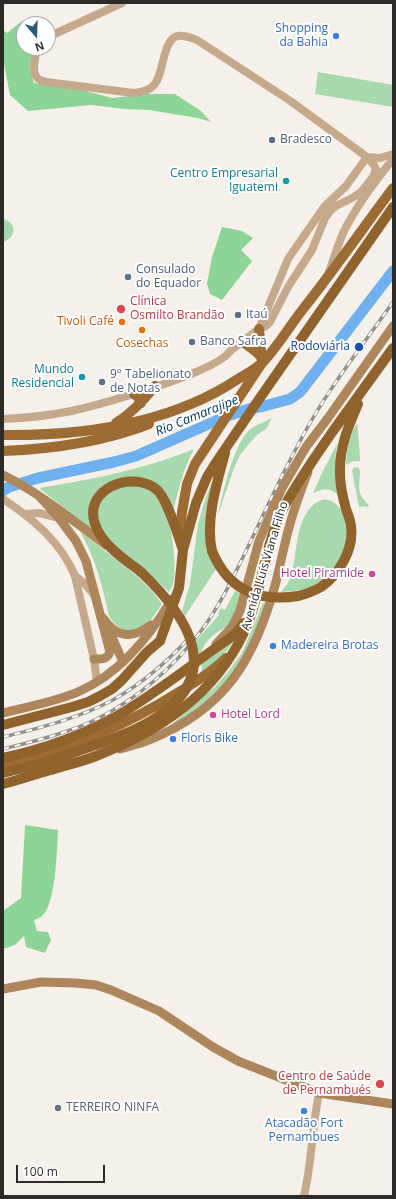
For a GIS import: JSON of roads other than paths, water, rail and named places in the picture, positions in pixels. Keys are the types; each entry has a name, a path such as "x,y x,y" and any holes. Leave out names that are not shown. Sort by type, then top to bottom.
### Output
{"highway":[{"path":"3,725 72,707 100,696 112,689 122,680 147,652 160,641 179,588 183,550 196,503 214,464 393,207"},
{"path":"3,784 94,757 123,745 159,726 175,714 209,683 236,647 249,620 270,544 284,507 312,461 393,348"},
{"path":"229,443 212,508 210,527 212,551 217,562 225,573 244,590 265,597 283,598 298,596 321,586 331,578 339,568 347,552 352,526 345,507 340,482 341,454 347,429 366,386"},
{"path":"3,773 46,762 104,742 149,722 176,702 191,678 193,667 193,646 184,624 158,588 141,572 113,550 100,534 95,524 93,514 95,504 100,494 119,483 135,481 156,489 161,494 169,511 183,550"},
{"path":"3,758 71,738 127,710 227,640 240,629 255,600"}],"main road":[{"path":"3,451 52,447 113,436 162,419 220,391 261,360 325,282 393,188"},
{"path":"189,667 217,644 232,627 242,606 259,541 282,488 306,447 393,326"},
{"path":"183,550 181,522 188,484 194,464 254,375 261,360 259,329"},
{"path":"243,342 256,350 261,360"},
{"path":"109,427 125,417 141,403 156,386"},
{"path":"134,394 138,397 141,403"},
{"path":"3,435 49,435 86,431 109,427 178,410"},
{"name":"Avenida Luís Viana Filho","path":"94,757 148,741 182,724 211,704 228,685 249,655 259,635 275,583 294,511 312,461"},
{"path":"3,475 16,481 113,550"},
{"path":"36,495 59,518 76,541 86,562 110,652 104,659 94,659"},
{"path":"3,713 65,697 97,682 123,662 143,641 159,620 179,588"},
{"path":"99,614 106,623 118,633 125,635 133,635 141,632 159,620"},
{"path":"106,623 123,662"},
{"path":"3,765 53,752 80,743 144,713 211,672 227,658 236,647"},
{"path":"3,989 47,982 76,982 96,985 159,1011 213,1047 238,1061 319,1093 393,1104"}],"street":[{"path":"56,33 122,3"},
{"path":"3,420 66,412 134,394 194,373 227,356 230,351 259,329 266,326 273,317 288,287 312,250 325,218 336,206 361,192 373,177 376,170 374,165 367,158 289,100 197,40 184,36 178,36 170,41 158,78 154,86 146,91 134,92 40,80 34,73 36,56"},
{"path":"367,158 380,158 393,154"},
{"path":"259,329 288,259 324,207 346,186 367,158"},
{"path":"325,282 344,231 373,184 393,158"},
{"path":"282,274 296,276"},
{"path":"3,499 25,514 52,539 70,563 75,576 94,659 97,682"},
{"path":"25,514 38,513 59,518"},
{"path":"75,576 84,583 95,596"},
{"path":"304,1196 319,1093"}],"waterway":[{"name":"Rio Camarajipe","path":"3,491 9,487 38,478 136,456 227,416 290,399 300,392 393,271"}],"railway":[{"path":"3,749 63,733 112,711 141,692 167,670 190,645 208,622 225,593 283,473 318,409 393,302"},
{"path":"3,737 73,717 113,700 153,672 188,639"}],"place":[{"name":"Shopping da Bahia","path":"336,36"},
{"name":"Bradesco","path":"272,140"},
{"name":"Centro Empresarial Iguatemi","path":"286,181"},
{"name":"Consulado do Equador","path":"128,277"},
{"name":"Clínica Osmilto Brandão","path":"121,309"},
{"name":"Itaú","path":"238,315"},
{"name":"Tivoli Café","path":"122,322"},
{"name":"Cosechas","path":"142,330"},
{"name":"Banco Safra","path":"192,342"},
{"name":"Rodoviária","path":"359,347"},
{"name":"Mundo Residencial","path":"82,377"},
{"name":"9° Tabelionato de Notas","path":"102,382"},
{"name":"Hotel Piramide","path":"372,574"},
{"name":"Madereira Brotas","path":"273,646"},
{"name":"Hotel Lord","path":"213,715"},
{"name":"Floris Bike","path":"173,739"},
{"name":"Centro de Saúde de Pernambués","path":"380,1084"},
{"name":"TERREIRO NINFA","path":"58,1108"},
{"name":"Atacadão Fort Pernambues","path":"304,1111"}]}
